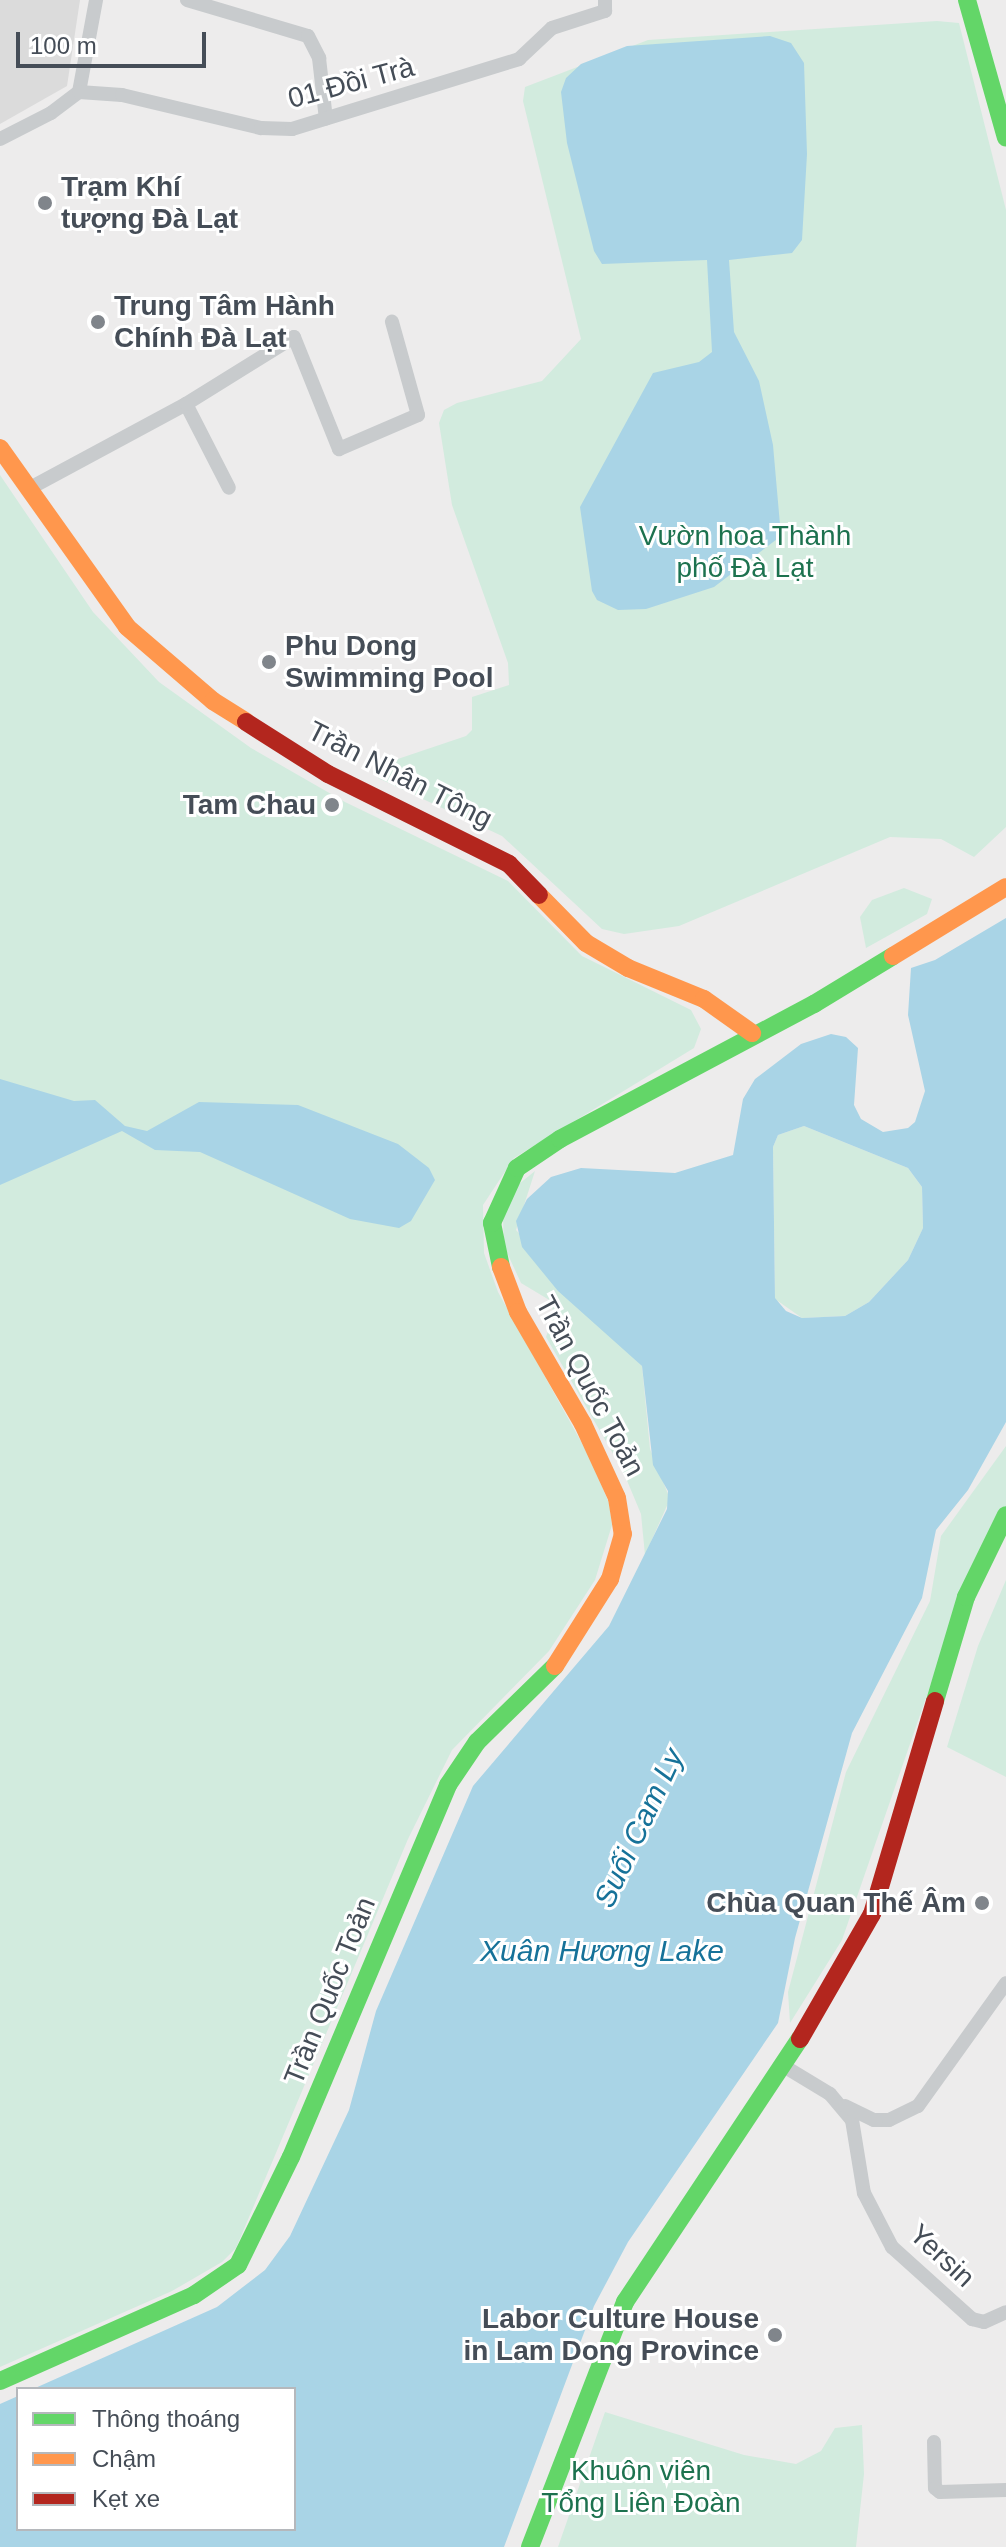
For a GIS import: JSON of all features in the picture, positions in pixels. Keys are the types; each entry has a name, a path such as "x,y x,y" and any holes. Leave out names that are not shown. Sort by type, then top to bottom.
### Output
{"main road":[{"path":"967,0 1006,138"},
{"name":"Trần Nhân Tông","path":"0,448 32,487 127,627 213,701 328,774 509,864 586,943 628,968 704,999 752,1033"},
{"name":"Trần Quốc Toản","path":"0,2381 194,2295 228,2274 247,2253 443,1793 477,1742 576,1640 620,1556 617,1498 583,1424 518,1312 493,1248 492,1223 499,1195 517,1168 537,1153 752,1033 814,1004 1006,887"},
{"path":"530,2547 625,2302 842,1975 872,1914 966,1597 1006,1515"}],"street":[{"path":"0,139 51,113 79,92 96,0"},
{"path":"187,0 308,36 319,58 326,119"},
{"name":"01 Đồi Trà","path":"79,92 122,95 261,128 292,129 519,59 552,28 605,11 605,0"},
{"path":"32,487 186,404 294,337 339,449 418,415 392,322"},
{"path":"186,404 229,488"},
{"path":"782,2065 841,2104 874,2120 906,2114 928,2094 1006,1983"},
{"name":"Yersin","path":"841,2104 857,2134 868,2204 892,2247 972,2319 984,2322 1006,2312"},
{"path":"934,2442 935,2488 940,2492 1006,2490"}],"shaded area":[{"path":"0,0 80,0 67,86 0,124"}],"green space":[{"name":"Vườn hoa Thành phố Đà Lạt","path":"937,21 959,23 1006,210 1006,827 974,857 941,839 890,837 679,926 624,934 602,929 502,836 378,778 377,766 466,736 472,730 472,697 509,685 508,663 452,505 439,423 444,410 457,403 542,381 581,339 523,101 525,87 648,40"},
{"path":"0,475 93,612 159,682 251,748 345,802 508,881 582,956 691,1010 701,1029 694,1048 514,1158 483,1205 484,1253 498,1292 589,1456 609,1503 612,1525 595,1580 549,1651 452,1750 408,1839 236,2248 222,2262 172,2291 0,2367"},
{"path":"904,888 932,899 927,914 866,948 860,917 872,900"},
{"path":"804,1126 908,1168 922,1187 923,1228 908,1260 869,1302 845,1316 802,1318 775,1299 773,1147 778,1135"},
{"path":"535,1171 516,1230 642,1366 650,1449 670,1499 645,1555 641,1514 623,1471 546,1337 554,1315 551,1301 521,1283 504,1246 503,1217 519,1184"},
{"path":"1006,1446 1006,1518 962,1594 842,1940 790,2023 788,1992 846,1772 930,1601 941,1536"},
{"path":"1006,1580 1006,1777 947,1747 978,1646"},
{"name":"Khuôn viên Tổng Liên Đoàn","path":"605,2412 744,2455 796,2464 821,2451 835,2428 862,2425 864,2474 856,2547 558,2547"}],"water":[{"path":"770,36 791,43 804,63 807,154 802,240 792,253 729,260 734,332 759,381 773,445 781,536 714,587 646,609 618,610 597,600 592,591 580,507 653,373 699,362 712,352 707,260 602,264 594,251 567,143 561,92 566,78 581,64 627,46"},
{"name":"Xuân Hương Lake","path":"1006,918 1006,1422 968,1490 936,1530 922,1598 852,1733 795,1938 778,2023 628,2242 594,2306 504,2547 0,2547 0,2404 16,2397 16,2531 296,2531 296,2387 37,2387 217,2307 265,2270 290,2236 349,2110 376,2011 473,1786 609,1626 667,1509 668,1491 653,1465 642,1366 558,1291 522,1247 516,1221 527,1199 551,1177 581,1168 675,1173 733,1155 743,1099 755,1079 801,1044 831,1034 846,1037 858,1048 854,1105 861,1119 883,1132 908,1128 915,1122 925,1091 908,1015 911,968 935,960","holes":["804,1126 908,1168 922,1187 923,1228 908,1260 869,1302 845,1316 802,1318 786,1311 775,1298 773,1147 778,1135"]},
{"path":"0,1079 74,1101 95,1100 125,1126 147,1131 199,1102 298,1105 398,1144 429,1168 435,1180 411,1221 399,1228 350,1219 200,1152 155,1150 122,1131 0,1185"}],"traffic: fast":[{"path":"967,0 1006,138"},
{"path":"501,1267 492,1223 517,1168 560,1139 814,1004 893,956"},
{"path":"935,1701 966,1597 1006,1515"},
{"path":"0,2381 194,2295 238,2265 291,2157 448,1785 477,1742 555,1666"},
{"path":"530,2547 625,2302 800,2039"}],"traffic: slow":[{"path":"0,448 127,627 213,701 246,722"},
{"path":"893,956 1006,887"},
{"path":"539,895 586,943 628,968 704,999 752,1033"},
{"path":"501,1267 518,1312 583,1424 617,1498 623,1534 610,1579 555,1666"}],"traffic: jam":[{"path":"246,722 328,774 509,864 539,895"},
{"path":"800,2039 872,1914 935,1701"}],"place":[{"name":"Trạm Khí tượng Đà Lạt","path":"45,203"},
{"name":"Trung Tâm Hành Chính Đà Lạt","path":"98,322"},
{"name":"Phu Dong Swimming Pool","path":"269,662"},
{"name":"Tam Chau","path":"332,805"},
{"name":"Chùa Quan Thế Âm","path":"982,1903"},
{"name":"Labor Culture House in Lam Dong Province","path":"775,2335"}],"water label":[{"name":"Suối Cam Ly","path":"639,1828"}]}
